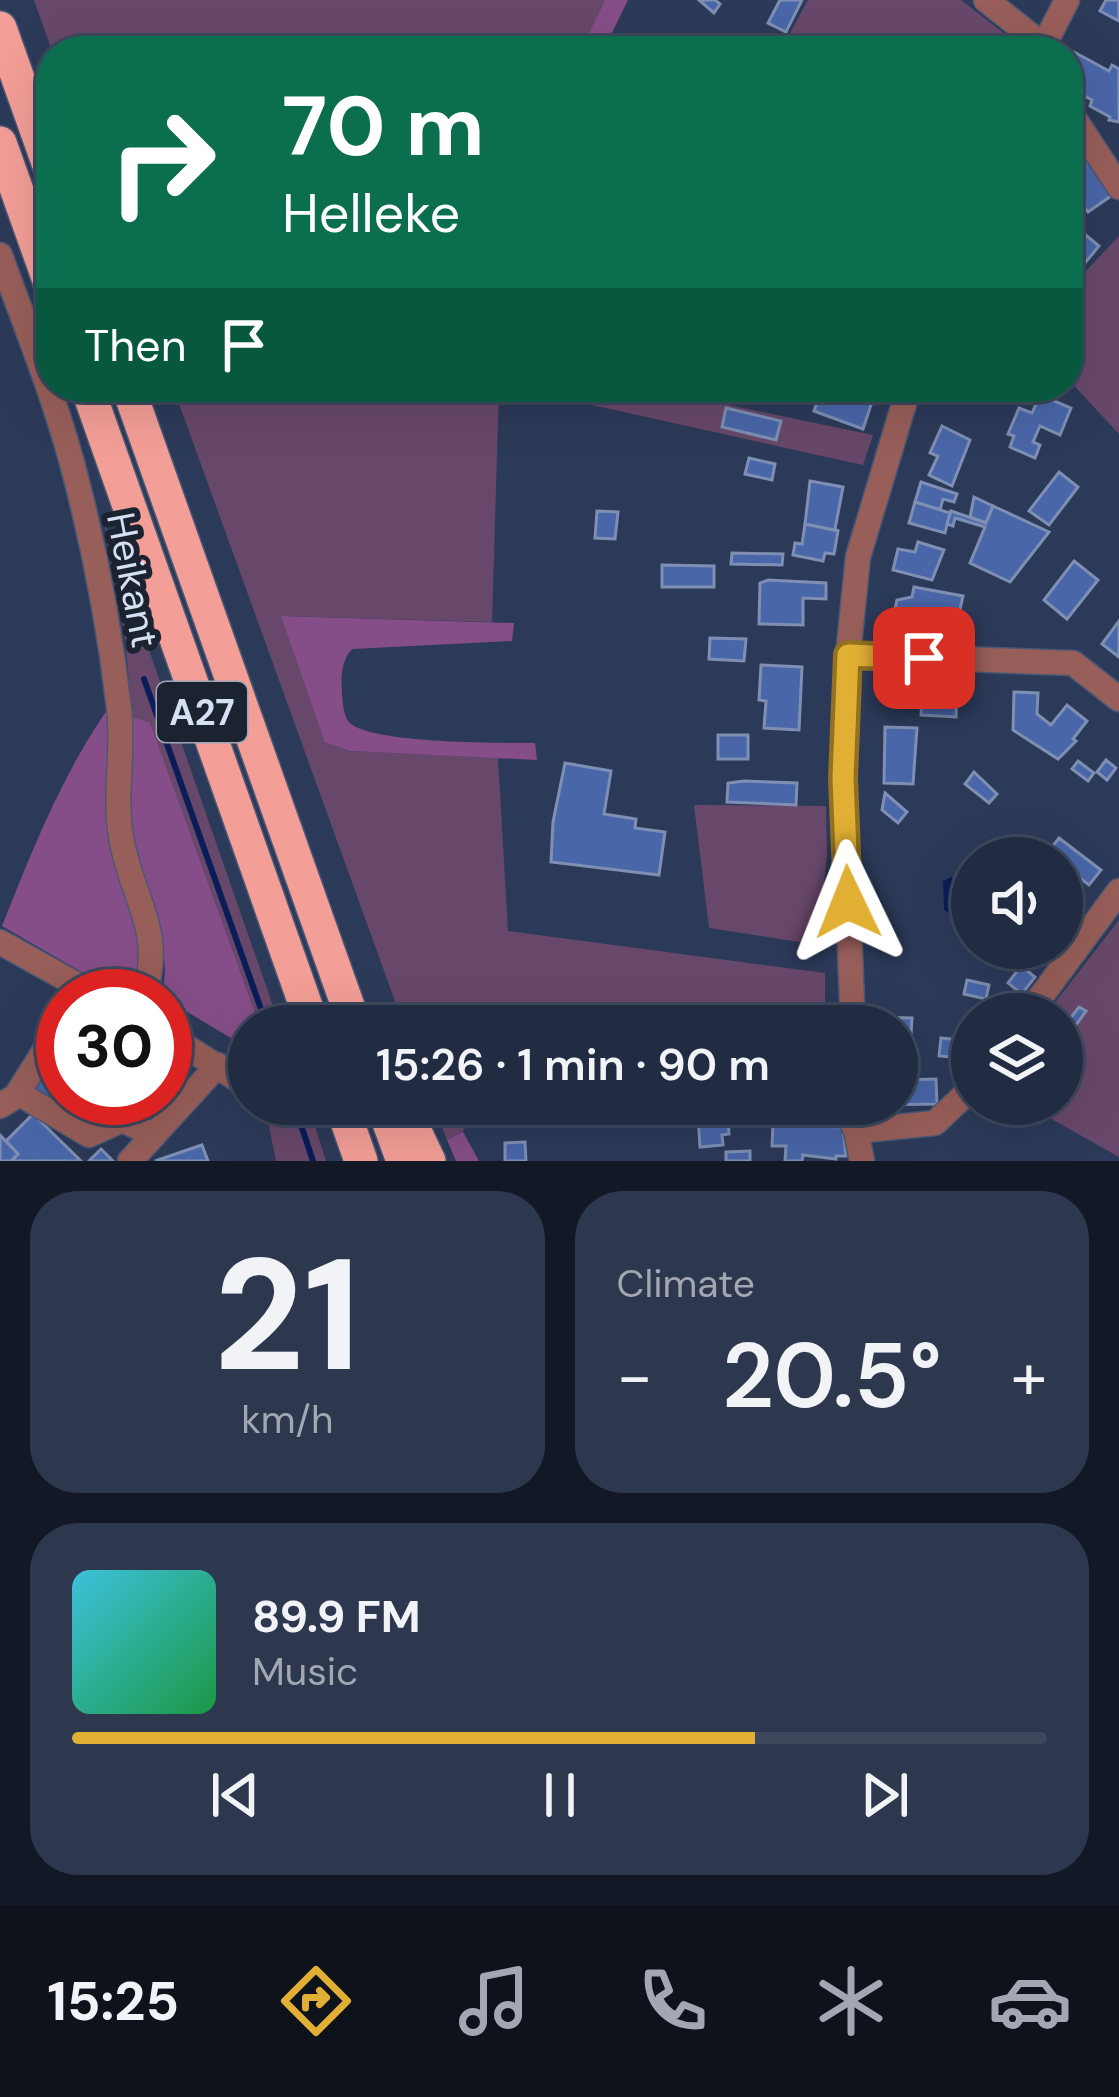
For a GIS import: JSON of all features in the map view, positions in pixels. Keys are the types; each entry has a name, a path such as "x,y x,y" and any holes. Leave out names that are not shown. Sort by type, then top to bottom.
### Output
{"highway":[{"path":"0,28 36,129"},
{"path":"0,143 36,244"},
{"name":"A27","path":"92,402 307,1005"},
{"name":"A27","path":"133,402 349,1005"},
{"path":"348,1125 357,1154"},
{"path":"390,1125 403,1161"},
{"path":"412,1125 429,1161"}],"street":[{"path":"986,0 1027,36"},
{"path":"1049,36 1067,0"},
{"path":"1083,132 1119,187"},
{"name":"Heikant","path":"0,255 36,360"},
{"name":"Heikant","path":"50,402 76,477 99,577 120,712 121,834 130,879 153,941 152,969"},
{"path":"852,1005 843,778 848,655 858,557 904,402"},
{"path":"848,655 1073,663 1119,699"},
{"path":"1044,993 1119,892"},
{"path":"0,942 45,969"},
{"path":"192,1049 228,1072"},
{"path":"36,1061 9,1100 88,1135 122,1120 154,1135"},
{"path":"130,1161 218,1065"},
{"path":"856,1131 935,1123 951,1108"},
{"path":"853,1125 862,1161"}],"shaded area":[{"path":"34,0 605,0 587,36 47,36"},
{"path":"605,0 628,0 610,36 587,36"},
{"path":"808,0 961,0 1008,36 788,36"},
{"path":"1119,236 1119,434 1083,395 1083,274"},
{"path":"178,402 499,402 492,622 282,616 351,751 498,758 508,931 825,973 825,1005 396,1005"},
{"path":"714,402 873,435 863,465 583,403"},
{"path":"104,521 273,1005 252,1005 150,724 132,717 125,638"},
{"path":"281,616 514,623 512,641 352,649 342,670 344,708 348,721 360,729 436,741 535,743 537,760 351,751 325,742"},
{"path":"112,703 146,957 142,969 76,969 2,926 37,840"},
{"path":"132,717 150,723 252,1005 228,1005 228,1036 192,1015 192,969 165,969 162,944 136,859 130,789"},
{"path":"694,805 826,806 825,946 709,928"},
{"path":"951,877 951,915 944,910 943,881"},
{"path":"1119,920 1119,1157 1062,1125 1083,1125 1083,993 1062,993"},
{"path":"269,1125 315,1125 326,1161 276,1161"},
{"path":"441,1125 464,1125 463,1132 447,1140"},
{"path":"463,1132 479,1161 456,1161 447,1140"}],"building":[{"path":"699,0 715,0 720,4 714,13"},
{"path":"780,0 802,0 786,32 768,23"},
{"path":"1106,0 1119,0 1119,21 1100,11"},
{"path":"1083,57 1109,71 1112,65 1119,69 1119,122 1090,106 1092,100 1083,95"},
{"path":"1083,151 1111,196 1088,212 1083,206"},
{"path":"1083,233 1099,246 1083,261"},
{"path":"817,402 872,402 863,429 814,411"},
{"path":"1037,402 1071,408 1060,435 1040,426 1033,442 1040,445 1035,458 1010,447 1014,436 1008,434 1019,408 1032,413"},
{"path":"726,408 781,421 776,440 722,427"},
{"path":"942,426 970,440 952,486 929,475 938,456 930,453"},
{"path":"749,458 775,464 772,480 745,474"},
{"path":"1059,472 1078,487 1049,525 1029,511"},
{"path":"810,481 843,487 838,531 805,524"},
{"path":"921,482 957,494 954,502 943,499 940,510 915,502"},
{"path":"974,497 993,506 986,523 970,517"},
{"path":"915,502 950,513 945,533 909,523"},
{"path":"993,506 1049,532 1010,582 970,563 985,527 955,518 953,526 947,524 951,511 986,523"},
{"path":"597,511 618,512 615,539 595,538"},
{"path":"805,524 838,531 834,554 825,553 823,561 793,555 795,543 802,544"},
{"path":"918,542 944,550 932,580 893,570 898,549 915,552"},
{"path":"732,553 783,554 782,565 731,564"},
{"path":"1074,561 1098,580 1067,619 1044,600"},
{"path":"662,565 714,566 714,587 662,587"},
{"path":"760,583 826,583 826,599 803,598 803,625 759,624"},
{"path":"914,587 963,596 959,614 945,612 942,627 893,618 897,600 912,597"},
{"path":"1119,621 1119,657 1102,644"},
{"path":"710,638 746,639 744,661 709,659"},
{"path":"761,665 802,667 799,730 764,728 766,701 759,700"},
{"path":"898,672 940,674 939,692 957,693 956,717 921,715 922,698 898,697"},
{"path":"1014,692 1038,693 1037,714 1051,725 1067,705 1087,721 1058,759 1013,730"},
{"path":"885,727 917,728 913,784 884,783"},
{"path":"718,735 748,735 748,759 718,759"},
{"path":"1106,760 1116,768 1107,780 1097,772"},
{"path":"1078,761 1094,773 1088,781 1072,769"},
{"path":"565,763 611,771 604,814 636,819 635,828 665,832 659,875 551,862 553,822"},
{"path":"974,772 997,794 989,803 965,784"},
{"path":"728,783 797,783 796,805 727,802"},
{"path":"885,793 907,812 898,823 882,810"},
{"path":"1083,856 1101,870 1089,885 1083,880"},
{"path":"1019,969 1035,977 1023,993 1008,983"},
{"path":"967,980 989,985 987,993 964,993"},
{"path":"941,1038 951,1039 951,1057 939,1056"},
{"path":"936,1079 937,1104 918,1104 918,1080"},
{"path":"33,1114 36,1125 44,1125 81,1161 11,1161 18,1154 6,1141"},
{"path":"699,1125 729,1125 729,1134 722,1135 723,1145 700,1147"},
{"path":"773,1125 843,1127 846,1156 803,1155 802,1161 785,1161 786,1146 772,1146"},
{"path":"0,1135 18,1154 11,1161 0,1161"},
{"path":"525,1142 526,1161 505,1161 505,1143"},
{"path":"202,1145 208,1161 155,1161"},
{"path":"101,1149 113,1161 89,1161"},
{"path":"750,1151 750,1161 726,1161 726,1152"}],"waterway":[{"path":"144,679 260,1005"},
{"path":"301,1125 313,1161"}],"route":[{"path":"848,902 843,778 848,655 924,658"}]}
